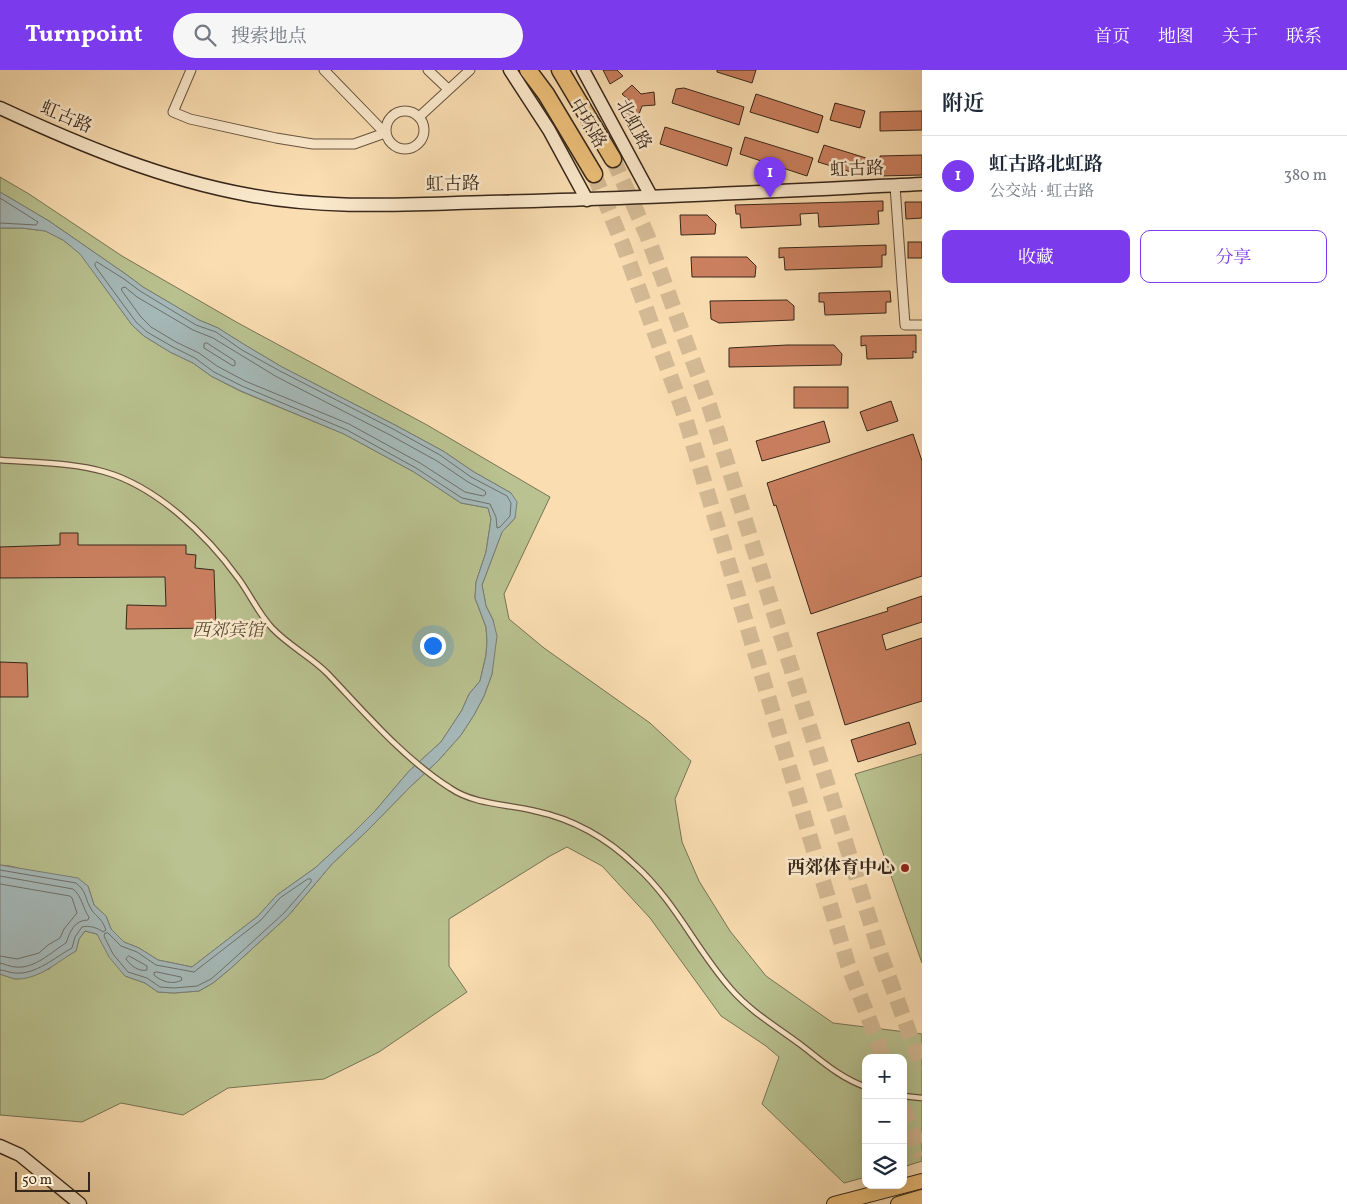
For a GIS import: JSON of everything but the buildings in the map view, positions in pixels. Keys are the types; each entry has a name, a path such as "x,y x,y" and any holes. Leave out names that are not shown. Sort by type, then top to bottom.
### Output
{"highway":[{"name":"中环路","path":"528,70 546,94 594,174"},
{"name":"中环路","path":"560,70 613,159"}],"main road":[{"path":"834,1204 922,1181"},
{"path":"898,1204 922,1197"}],"street":[{"path":"191,70 173,112 190,119 313,144 354,144 386,133"},
{"path":"324,70 386,133 392,144 403,149 410,148 420,141 424,129 419,117 408,111 396,112 388,121 386,133"},
{"path":"428,70 448,89"},
{"path":"419,117 470,70"},
{"path":"510,70 549,130 587,200"},
{"name":"北虹路","path":"583,70 651,196"},
{"name":"虹古路","path":"0,108 56,134 147,169 203,186 250,196 304,202 369,204 587,200 922,184"},
{"path":"895,186 905,325 922,325"},
{"path":"0,1146 20,1155 80,1204"}],"lane":[{"path":"0,460 45,462 105,472 152,494 201,533 236,575 254,605 271,627 288,643 326,672 351,700 431,775 453,790 466,796 493,804 538,811 581,826 620,852 660,891 732,990 774,1026 838,1074 862,1085"},
{"path":"907,1096 922,1098"}],"green space":[{"path":"0,177 122,256 238,323 427,425 550,497 504,594 509,619 544,648 650,723 691,761 675,799 682,842 699,881 730,931 766,976 833,1023 922,1034 922,1161 907,1166 907,1054 862,1054 862,1178 844,1183 762,1104 779,1057 721,1016 650,918 602,866 567,847 449,919 449,966 467,992 379,1052 324,1079 228,1088 183,1115 121,1103 82,1122 0,1115 0,974 16,979 49,969 76,951 79,939 85,931 97,934 125,976 145,983 158,992 199,991 213,983 230,969 288,916 332,864 438,761 461,735 484,696 492,674 493,620 486,606 482,585 502,532 515,518 511,493 474,472 443,451 282,367 218,328 199,320 143,287 49,221 0,192"},
{"name":"西郊宾馆","path":"0,228 46,231 63,240 80,253 132,325 144,336 240,391 344,434 414,472 461,503 488,508 491,519 486,552 476,582 475,598 486,627 486,655 480,681 469,694 462,710 441,742 409,771 375,811 352,834 315,868 277,895 258,916 192,967 158,960 139,948 124,942 111,929 106,916 94,905 88,886 0,865"},
{"name":"西郊体育中心","path":"922,754 922,963 855,774"}],"water":[{"path":"0,192 49,221 143,287 199,320 218,328 282,367 443,451 474,472 511,493 517,502 515,518 502,532 482,585 486,606 493,620 497,636 492,674 484,696 461,735 438,761 332,864 288,916 230,969 213,983 199,991 158,992 145,983 125,976 109,957 97,934 85,931 79,939 76,951 48,969 32,976 15,979 0,974 0,865 78,878 88,886 94,905 106,916 111,929 124,942 139,948 158,960 192,967 258,916 277,895 315,868 375,811 409,771 441,742 462,710 469,694 480,681 486,655 486,627 475,598 476,582 486,552 491,519 488,508 461,503 414,472 344,434 241,391 211,376 193,363 144,336 132,325 80,254 63,240 45,231 0,228"}],"tunnel":[{"path":"613,159 647,235 710,408 880,953 922,1068"},
{"path":"594,174 623,245 684,414 848,965 882,1054"},
{"path":"907,1117 922,1156"}],"place":[{"name":"虹古路北虹路","path":"770,198"},
{"name":"西郊体育中心","path":"905,868"}]}
